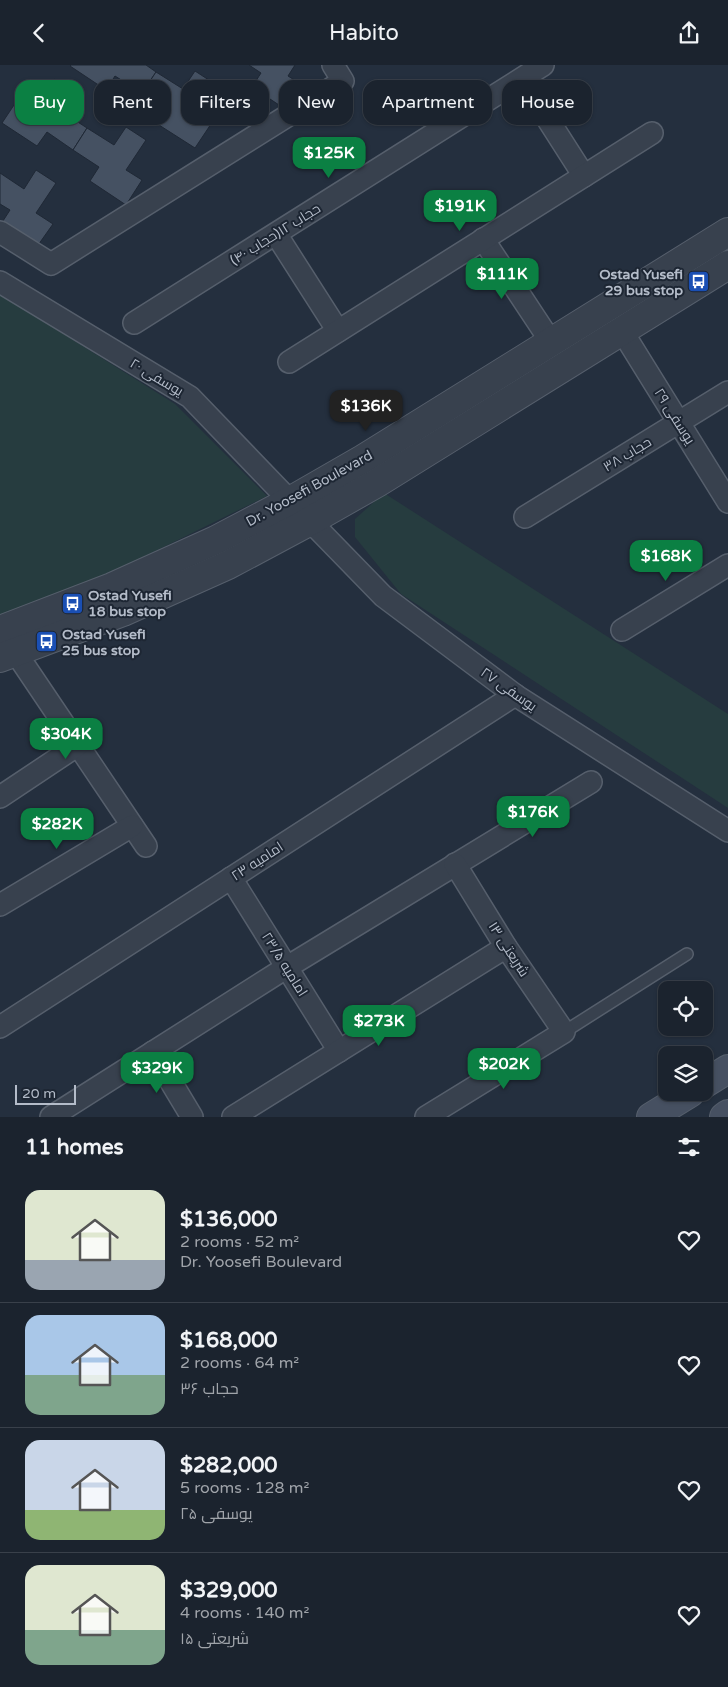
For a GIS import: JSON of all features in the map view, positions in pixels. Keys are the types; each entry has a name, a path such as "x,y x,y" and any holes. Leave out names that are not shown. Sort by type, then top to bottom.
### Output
{"main road":[{"path":"713,1078 728,1069"},
{"path":"651,1117 677,1101"},
{"path":"724,1117 728,1114"}],"street":[{"path":"0,232 51,264 343,81 333,65"},
{"name":"حجاب ۱۲(حجاب ۴۰)","path":"134,323 544,65"},
{"path":"522,79 584,176"},
{"path":"289,362 652,133"},
{"name":"Dr. Yoosefi Boulevard","path":"0,629 123,582 216,540 290,501 363,459 728,232"},
{"path":"276,233 338,331"},
{"path":"484,239 551,343"},
{"name":"Dr. Yoosefi Boulevard","path":"8,656 123,612 228,565 310,521 377,483 728,265"},
{"name":"یوسفی ۲۰","path":"0,282 190,397 290,501"},
{"name":"یوسفی ۲۹","path":"622,331 728,502"},
{"name":"حجاب ۳۸","path":"525,517 728,392"},
{"path":"290,501 310,521"},
{"name":"یوسفی ۲۷","path":"310,521 383,596 515,695 728,831"},
{"path":"622,630 728,565"},
{"path":"8,656 78,745 146,846"},
{"name":"امامیه ۲۳","path":"0,1027 515,695"},
{"path":"0,797 78,745"},
{"path":"51,1117 288,967 591,781"},
{"path":"0,905 132,826"},
{"name":"شریعتی ۱۳","path":"456,864 506,947 564,1032"},
{"name":"امامیه ۲۳/۵","path":"231,878 339,1051"},
{"path":"233,1117 506,947"},
{"path":"426,1117 564,1032"},
{"path":"153,1052 192,1117"}],"lane":[{"path":"564,1032 687,954"}],"green space":[{"path":"0,294 175,404 267,496 105,576 0,617"},
{"path":"384,493 728,714 728,808 401,594 355,537 355,519"}],"building":[{"path":"146,65 156,72 151,80 121,80 115,76 112,80 94,80 94,82 70,66"},
{"path":"249,65 295,65 288,76 294,80 279,80 279,105 269,98 269,80 256,80 261,73"},
{"path":"195,71 209,80 189,80"},
{"path":"156,72 169,80 151,80"},
{"path":"171,81 181,88 181,125 210,125 195,148 159,125 171,125"},
{"path":"15,104 15,125 82,125 87,128 73,150 47,132 37,146 2,123"},
{"path":"126,127 146,140 126,170 142,180 126,205 90,181 99,167 73,150 87,128 114,145"},
{"path":"36,170 56,183 36,213 53,224 36,248 1,224 10,210 0,204 0,173 24,189"}],"place":[{"name":"Ostad Yusefi 29 bus stop","path":"699,282"},
{"name":"Ostad Yusefi 18 bus stop","path":"72,603"},
{"name":"Ostad Yusefi 25 bus stop","path":"46,642"}]}
